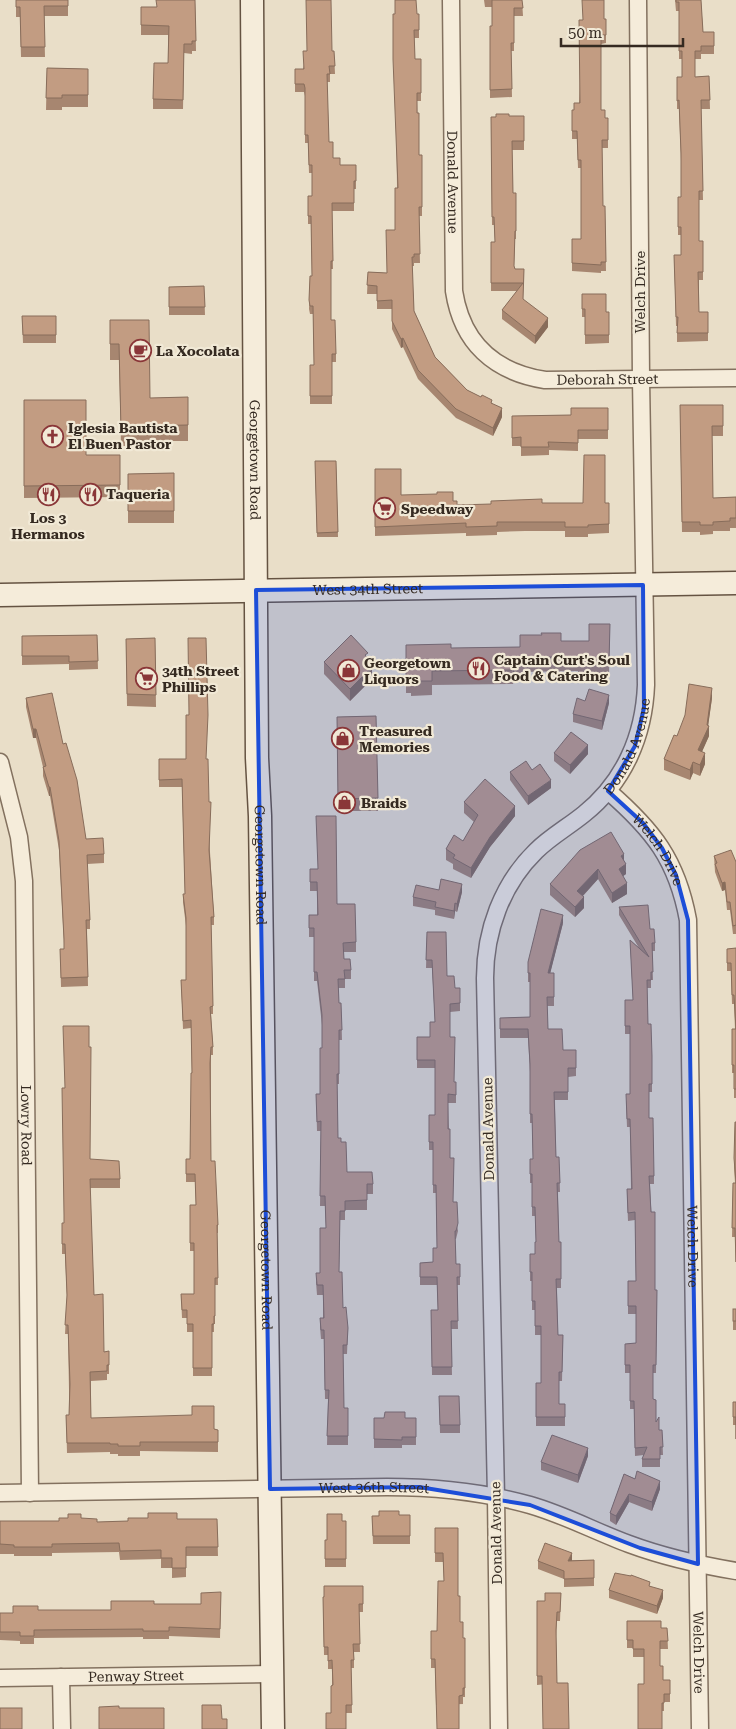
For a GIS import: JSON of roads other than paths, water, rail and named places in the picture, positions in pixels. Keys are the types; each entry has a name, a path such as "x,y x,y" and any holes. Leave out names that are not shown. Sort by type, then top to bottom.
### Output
{"main road":[{"name":"Georgetown Road","path":"252,0 257,758 260,816 273,1729"},
{"name":"West 34th Street","path":"0,595 736,583"}],"street":[{"name":"Donald Avenue","path":"451,0 454,291 466,330 475,344 487,355"},
{"name":"Welch Drive","path":"638,0 643,585"},
{"name":"Deborah Street","path":"487,355 510,371 538,379 736,378"},
{"name":"Donald Avenue","path":"499,1729 485,978 487,948 500,904 510,883 544,843 584,814 608,791 621,773 635,746 644,708 646,685 643,585"},
{"name":"Lowry Road","path":"0,762 3,784 19,837 24,881 30,1493"},
{"name":"Welch Drive","path":"608,791 643,823 662,848 676,875 690,935 700,1729"},
{"name":"West 36th Street","path":"0,1493 419,1487 496,1496 547,1510 633,1546 698,1564 736,1571"},
{"name":"Penway Street","path":"0,1678 272,1674"},
{"path":"61,1678 62,1729"}],"place":[{"name":"La Xocolata","path":"140,351"},
{"name":"Iglesia Bautista El Buen Pastor","path":"52,436"},
{"name":"Taqueria","path":"90,494"},
{"name":"Los 3 Hermanos","path":"48,495"},
{"name":"Speedway","path":"385,509"},
{"name":"Captain Curt's Soul Food & Catering","path":"478,668"},
{"name":"Georgetown Liquors","path":"348,671"},
{"name":"34th Street Phillips","path":"146,679"},
{"name":"Treasured Memories","path":"343,739"},
{"name":"Braids","path":"345,803"}]}
